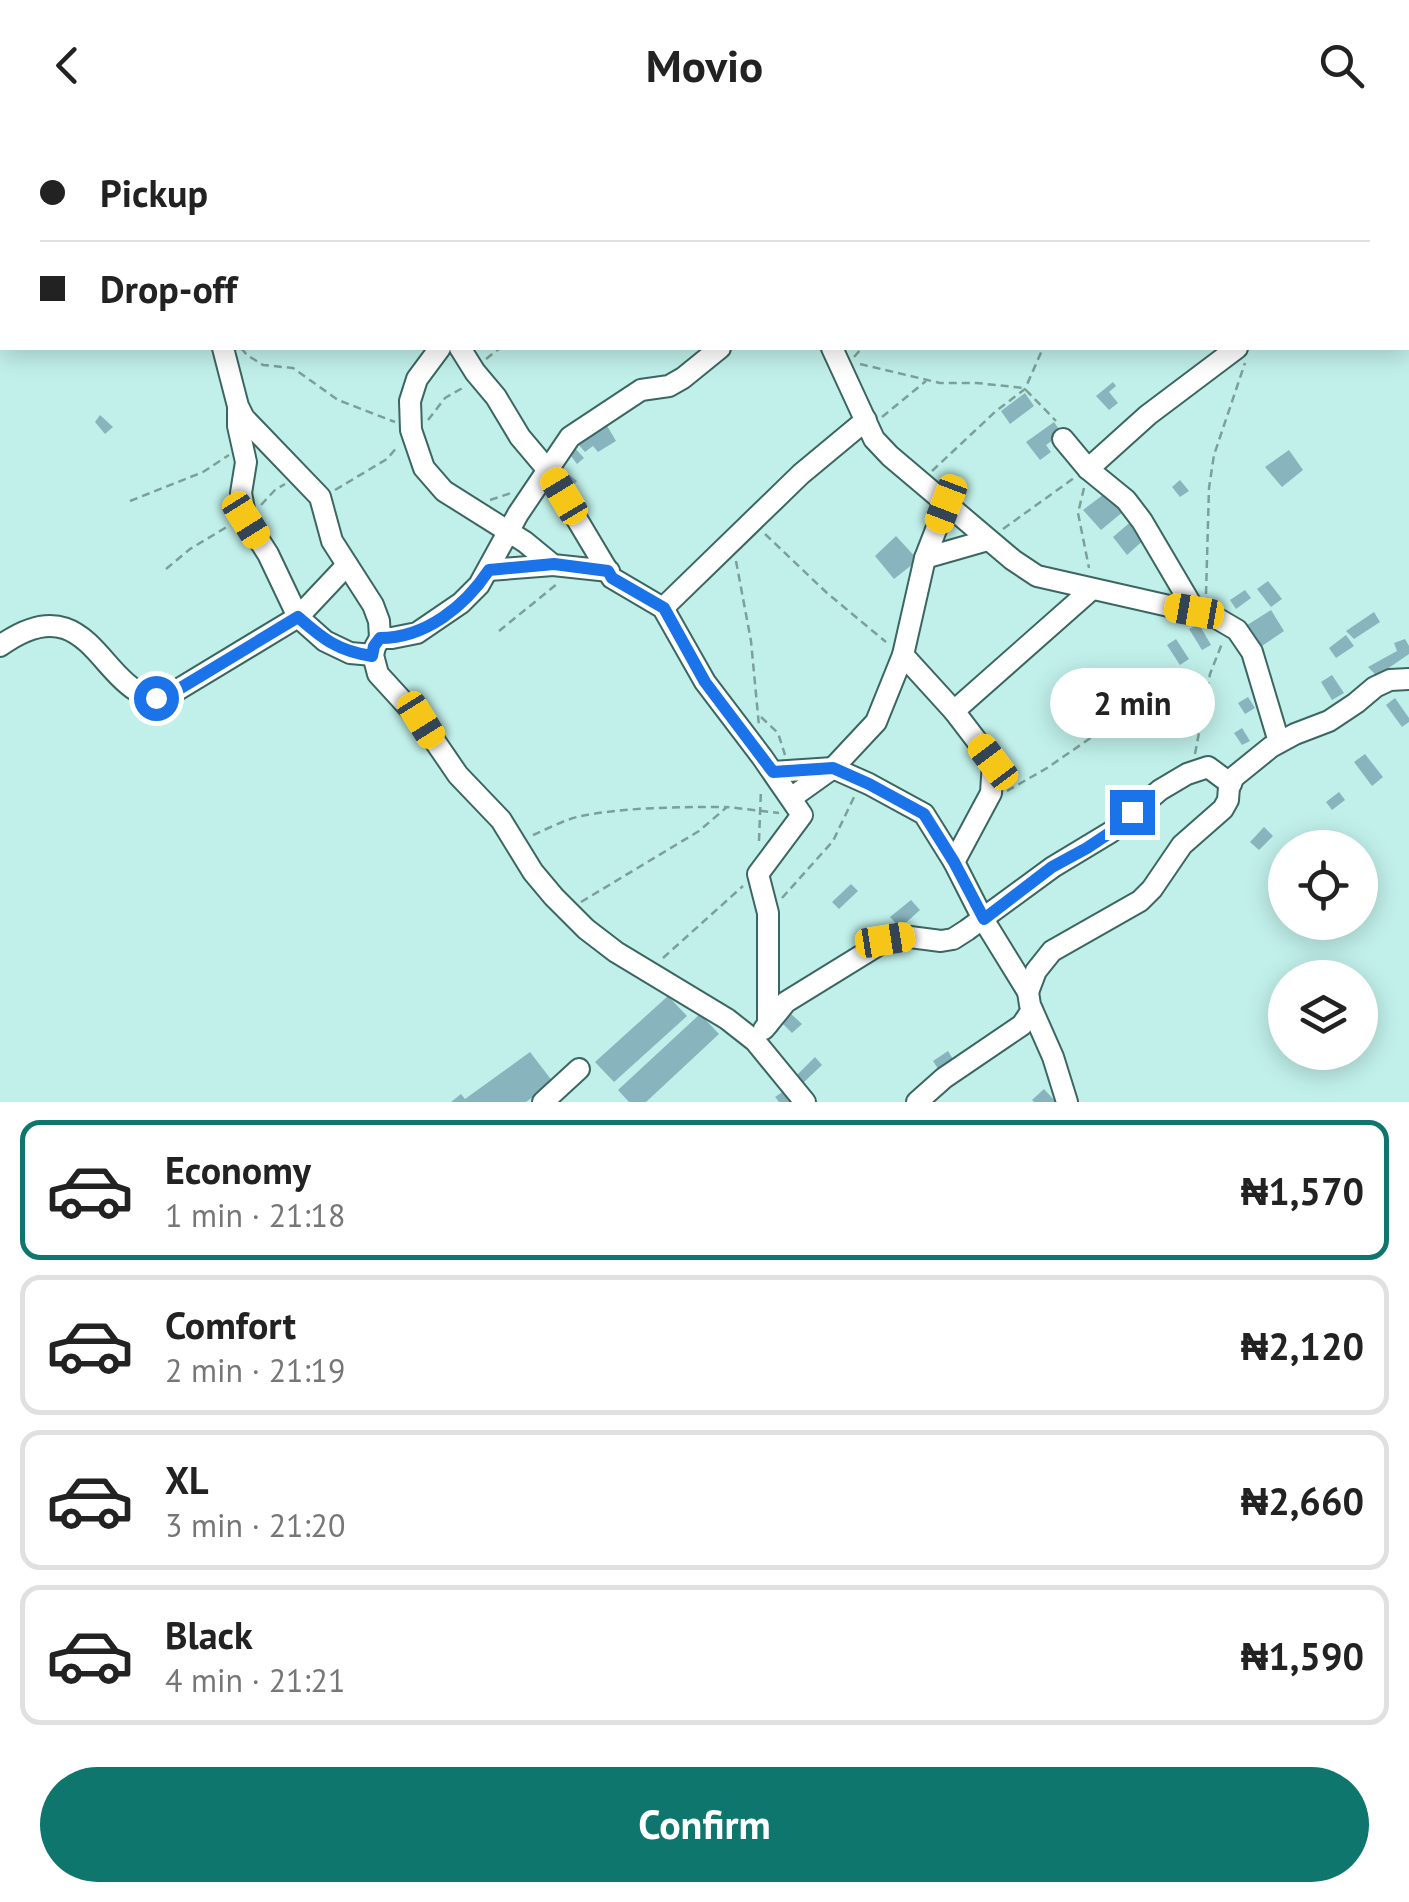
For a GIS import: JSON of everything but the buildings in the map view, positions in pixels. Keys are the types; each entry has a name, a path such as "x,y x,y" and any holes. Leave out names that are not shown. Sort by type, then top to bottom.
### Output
{"street":[{"path":"224,350 244,418 320,497 332,541 373,604 382,629 376,647 378,674 421,720 448,762 492,808 533,872 586,929 616,952 727,1020 762,1033"},
{"path":"439,350 417,379 410,401 412,434 424,468 467,507 554,564"},
{"path":"461,350 496,397 542,477 612,578 664,608 705,682 775,766 802,815 758,874 768,913 762,1033 805,1102"},
{"path":"238,406 246,462 241,492 246,520 298,617 325,641 350,653 417,633 461,603 489,570 508,532 570,437 641,390 669,386 717,350"},
{"path":"833,350 874,439 1013,560 1037,576 1213,616 1236,630 1252,652 1279,742"},
{"path":"1088,469 1148,415 1241,355"},
{"path":"664,608 801,474 867,424"},
{"path":"1064,441 1088,469 1126,500 1200,613"},
{"path":"791,798 833,768 876,722 903,656 926,558 946,504"},
{"path":"926,558 988,540"},
{"path":"489,570 554,564 608,571"},
{"path":"0,646 33,627 56,625 86,640 140,694 156,698 169,695 298,617 348,565"},
{"path":"954,710 1092,589"},
{"path":"903,656 954,710 993,762 991,793 954,862"},
{"path":"917,1102 1030,1014 1036,970 1052,951 1140,901 1182,845 1223,808 1234,778 1279,742 1328,721 1374,687 1409,678"},
{"path":"775,766 833,768 924,814 954,862 1053,1057 1066,1102"},
{"path":"762,1033 786,1002 885,940 954,939 1052,867 1111,832 1160,790 1193,772 1208,767 1230,784"},
{"path":"543,1102 579,1069"}],"path":[{"path":"243,350 263,365 292,368 338,400 384,416 412,434"},
{"path":"860,350 849,362 940,383 978,382 1026,389 1072,438 1064,441"},
{"path":"920,482 1026,389 1042,350"},
{"path":"1200,613 1214,455 1241,355"},
{"path":"320,497 387,459 445,398 480,378"},
{"path":"867,424 928,380"},
{"path":"130,502 203,472 242,447"},
{"path":"988,540 1088,469"},
{"path":"1088,469 1078,513 1092,589"},
{"path":"467,507 542,477"},
{"path":"751,521 827,594 903,656"},
{"path":"732,540 750,641 759,728"},
{"path":"499,631 577,568"},
{"path":"1193,772 1210,674 1228,625"},
{"path":"984,805 1048,768 1146,700"},
{"path":"758,714 778,733 775,766 760,811 759,843"},
{"path":"768,913 833,841 862,780"},
{"path":"515,842 573,818 594,814 682,807 760,811"},
{"path":"567,910 698,831 728,807"},
{"path":"648,972 758,874"}],"route":[{"path":"156,698 169,695 298,617 325,641 350,653 372,656 380,638 417,633 438,621 461,603 489,570 554,564 608,571 612,578 664,608 705,682 773,772 833,768 924,814 984,919 1052,867 1111,832 1132,812"}]}
